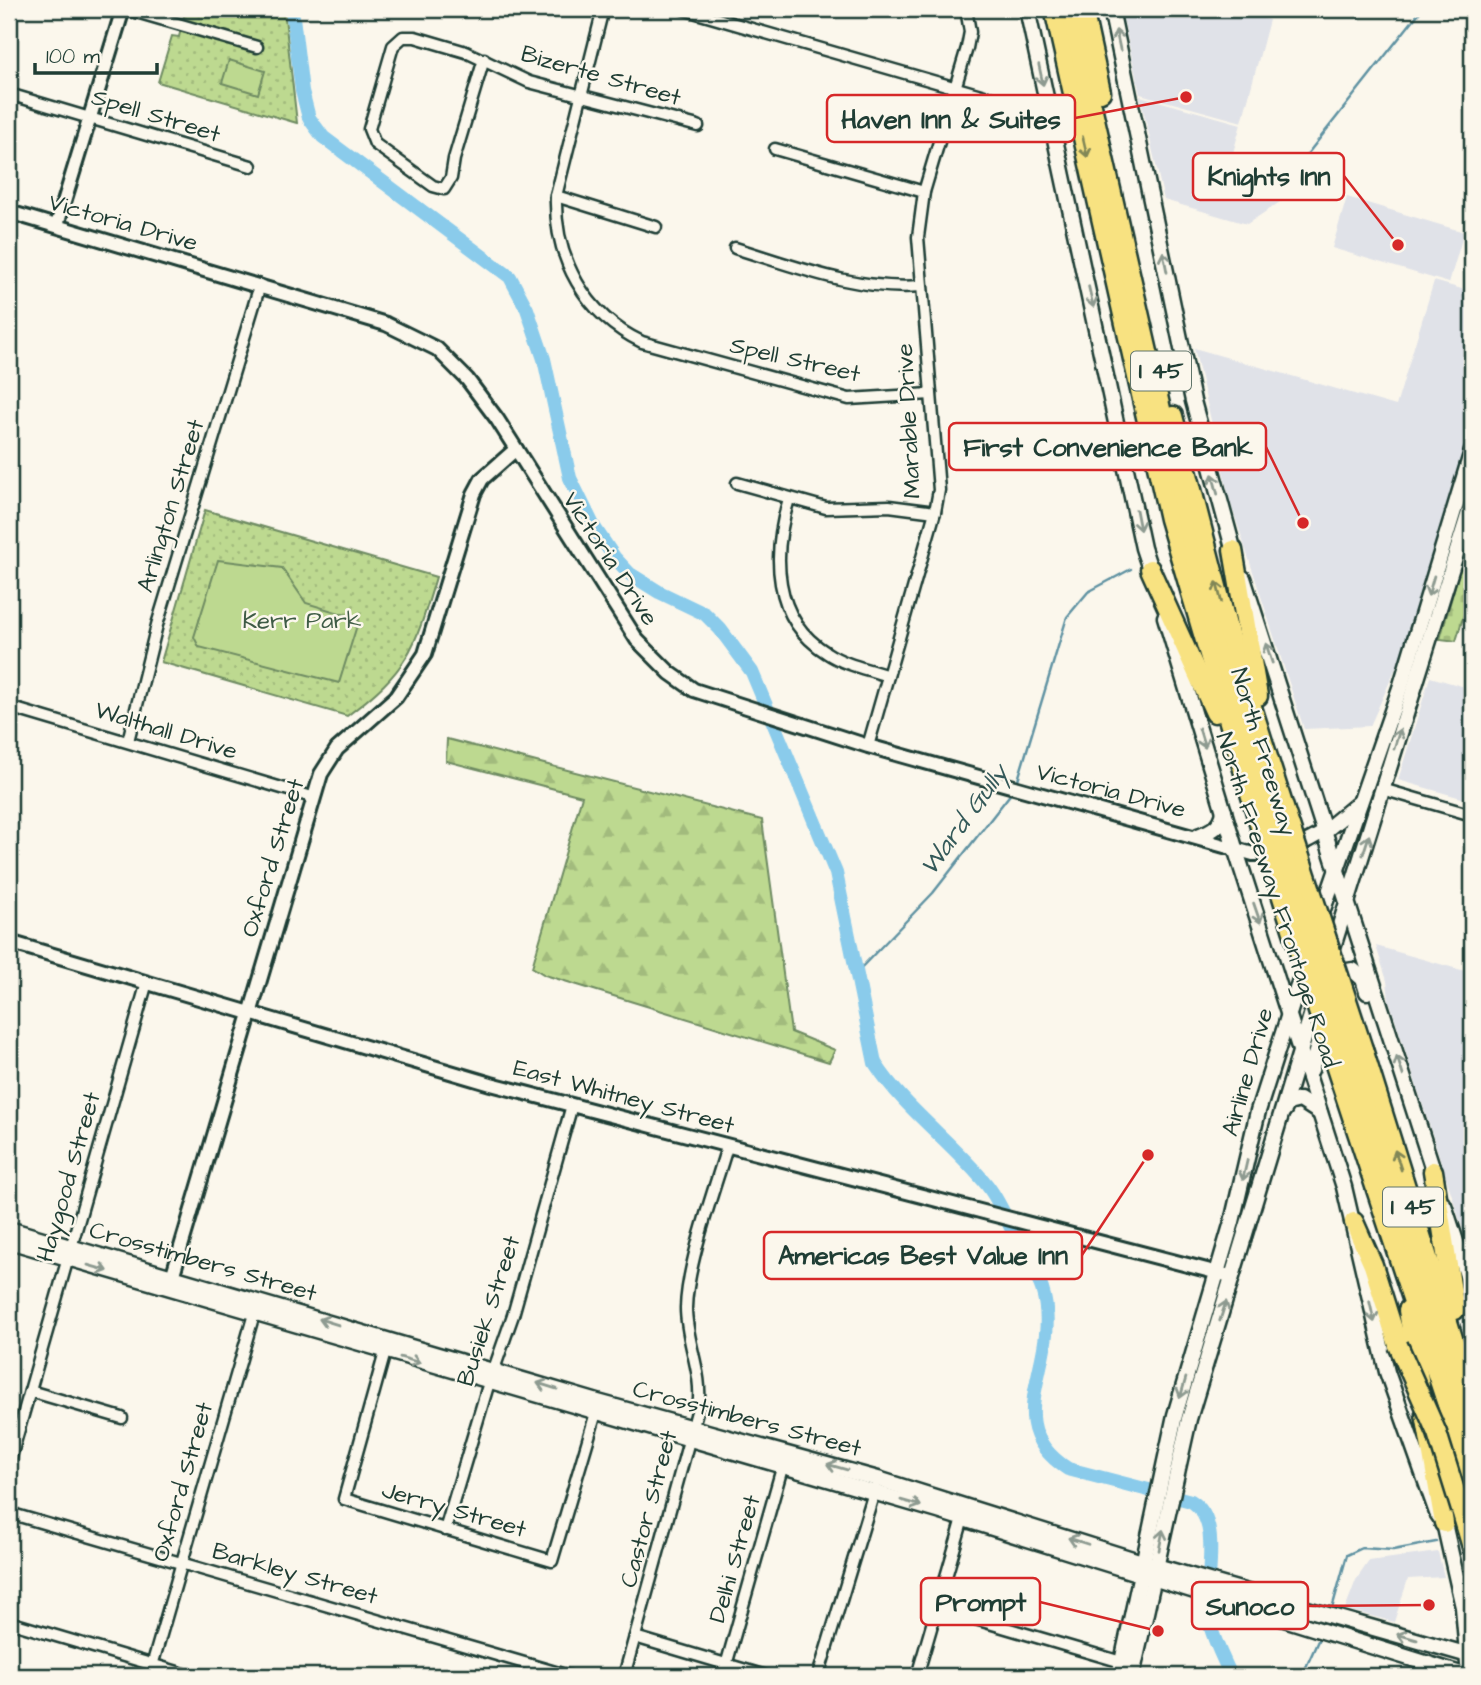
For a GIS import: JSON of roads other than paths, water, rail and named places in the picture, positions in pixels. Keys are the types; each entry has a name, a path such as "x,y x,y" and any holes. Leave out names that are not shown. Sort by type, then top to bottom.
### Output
{"highway":[{"name":"North Freeway","path":"1054,9 1169,519 1248,793 1273,822"},
{"name":"North Freeway","path":"1070,9 1201,585 1273,822 1472,1437"},
{"name":"North Freeway","path":"1083,9 1165,390 1231,641 1258,727 1273,822 1348,1054 1463,1365 1472,1402"},
{"path":"1233,550 1258,696 1258,727"},
{"path":"1150,569 1187,647 1248,793"},
{"name":"North Freeway","path":"1348,1054 1402,1265 1457,1432 1467,1504"},
{"path":"1433,1171 1463,1365"},
{"path":"1354,1222 1373,1265 1398,1345 1467,1504 1472,1547"},
{"path":"1402,1265 1444,1523"}],"main road":[{"name":"North Freeway Frontage Road","path":"1027,9 1150,569 1354,1222 1387,1372 1437,1513 1444,1523 1463,1608 1470,1655 1468,1676"},
{"path":"1111,9 1193,401 1233,550 1261,625 1472,1290"},
{"name":"Airline Drive","path":"1182,1417 1234,1277 1301,1047 1382,789 1441,552 1472,451"},
{"name":"Airline Drive","path":"1127,1670 1159,1514 1258,1111 1355,806 1412,672 1456,557 1472,503"},
{"path":"1441,552 1456,557"},
{"path":"1377,752 1381,767 1376,783 1382,789"},
{"path":"1319,808 1335,815 1355,806"},
{"path":"1326,830 1355,806"},
{"path":"1198,836 1209,832 1222,821 1224,811"},
{"path":"1310,1076 1314,1052 1337,988 1350,969 1363,979 1377,1025 1393,1042"},
{"path":"1281,1114 1288,1103 1300,1100 1322,1114"},
{"path":"1237,1201 1254,1207"},
{"name":"Crosstimbers Street","path":"9,1229 68,1253"},
{"name":"Crosstimbers Street","path":"9,1241 68,1253 256,1306 597,1408 876,1486 1228,1594 1267,1614 1468,1676"},
{"name":"Crosstimbers Street","path":"1228,1594 1271,1598 1470,1655"},
{"path":"1267,1614 1271,1598"},
{"path":"1463,1608 1472,1628"},
{"path":"1361,1643 1368,1626"}],"street":[{"path":"57,226 124,9 257,47"},
{"name":"Spell Street","path":"603,9 556,197 555,222 559,240 580,290 605,320 621,332 649,344 849,399 931,394"},
{"path":"683,9 1050,115"},
{"name":"Marable Drive","path":"868,746 939,490 918,237 924,192 970,32 966,9"},
{"name":"Bizerte Street","path":"484,59 454,159 452,178 444,189 433,186 375,144 369,130 371,117 394,47 403,37 415,37 484,59 529,82 698,126"},
{"name":"Spell Street","path":"9,94 251,166"},
{"path":"775,149 924,192"},
{"path":"556,197 656,227"},
{"name":"Victoria Drive","path":"9,212 386,324 437,349 481,396 637,640 670,673 694,690 868,746 1235,848 1264,854 1307,841 1326,830"},
{"path":"736,248 843,281 874,287 921,286"},
{"name":"Arlington Street","path":"128,741 161,612 260,285"},
{"name":"Oxford Street","path":"170,1282 321,774 337,749 396,697 415,673 434,633 474,495 482,479 516,449"},
{"path":"737,483 826,508 889,506 935,512"},
{"path":"789,499 777,556 778,575 792,616 813,643 828,654 888,676"},
{"name":"Walthall Drive","path":"9,706 312,797"},
{"path":"1382,789 1472,815"},
{"name":"East Whitney Street","path":"9,942 572,1105 1234,1277"},
{"name":"Haygood Street","path":"9,1464 147,982"},
{"name":"Busiek Street","path":"445,1530 491,1377 513,1315 572,1105"},
{"name":"Castor Street","path":"624,1676 692,1435 701,1383 688,1325 687,1294 727,1147"},
{"name":"Oxford Street","path":"149,1676 256,1306"},
{"name":"Jerry Street","path":"387,1347 344,1499 445,1530 552,1560 597,1408"},
{"path":"30,1391 122,1418"},
{"name":"Delhi Street","path":"723,1676 785,1460"},
{"path":"818,1676 876,1486"},
{"name":"Barkley Street","path":"9,1513 569,1676"},
{"path":"917,1676 965,1513"},
{"path":"937,1608 1127,1670"},
{"path":"9,1622 191,1676"},
{"path":"635,1637 766,1676"}],"waterway":[{"path":"292,9 302,91 309,118 323,137 510,277 527,309 544,359 570,478 594,527 614,557 630,574 659,592 705,614 720,629 752,672 836,873 875,1063 900,1096 987,1185 1042,1289 1047,1315 1033,1410 1036,1431 1046,1450 1068,1469 1191,1501 1202,1511 1208,1525 1210,1541 1210,1625 1231,1676"},
{"name":"Ward Gully","path":"1294,171 1422,9"},
{"name":"Ward Gully","path":"1017,783 1067,617 1088,592 1131,569"},
{"name":"Ward Gully","path":"856,973 933,893 1012,792"},
{"path":"1331,1612 1347,1555 1362,1548 1393,1550 1436,1542"},
{"path":"1302,1676 1321,1634"}],"place":[{"name":"Haven Inn & Suites","path":"1186,97"},
{"name":"Knights Inn","path":"1398,245"},
{"name":"First Convenience Bank","path":"1303,523"},
{"name":"Americas Best Value Inn","path":"1148,1155"},
{"name":"Sunoco","path":"1429,1605"},
{"name":"Prompt","path":"1158,1631"}],"park label":[{"name":"Kerr Park","path":"302,621"}]}
